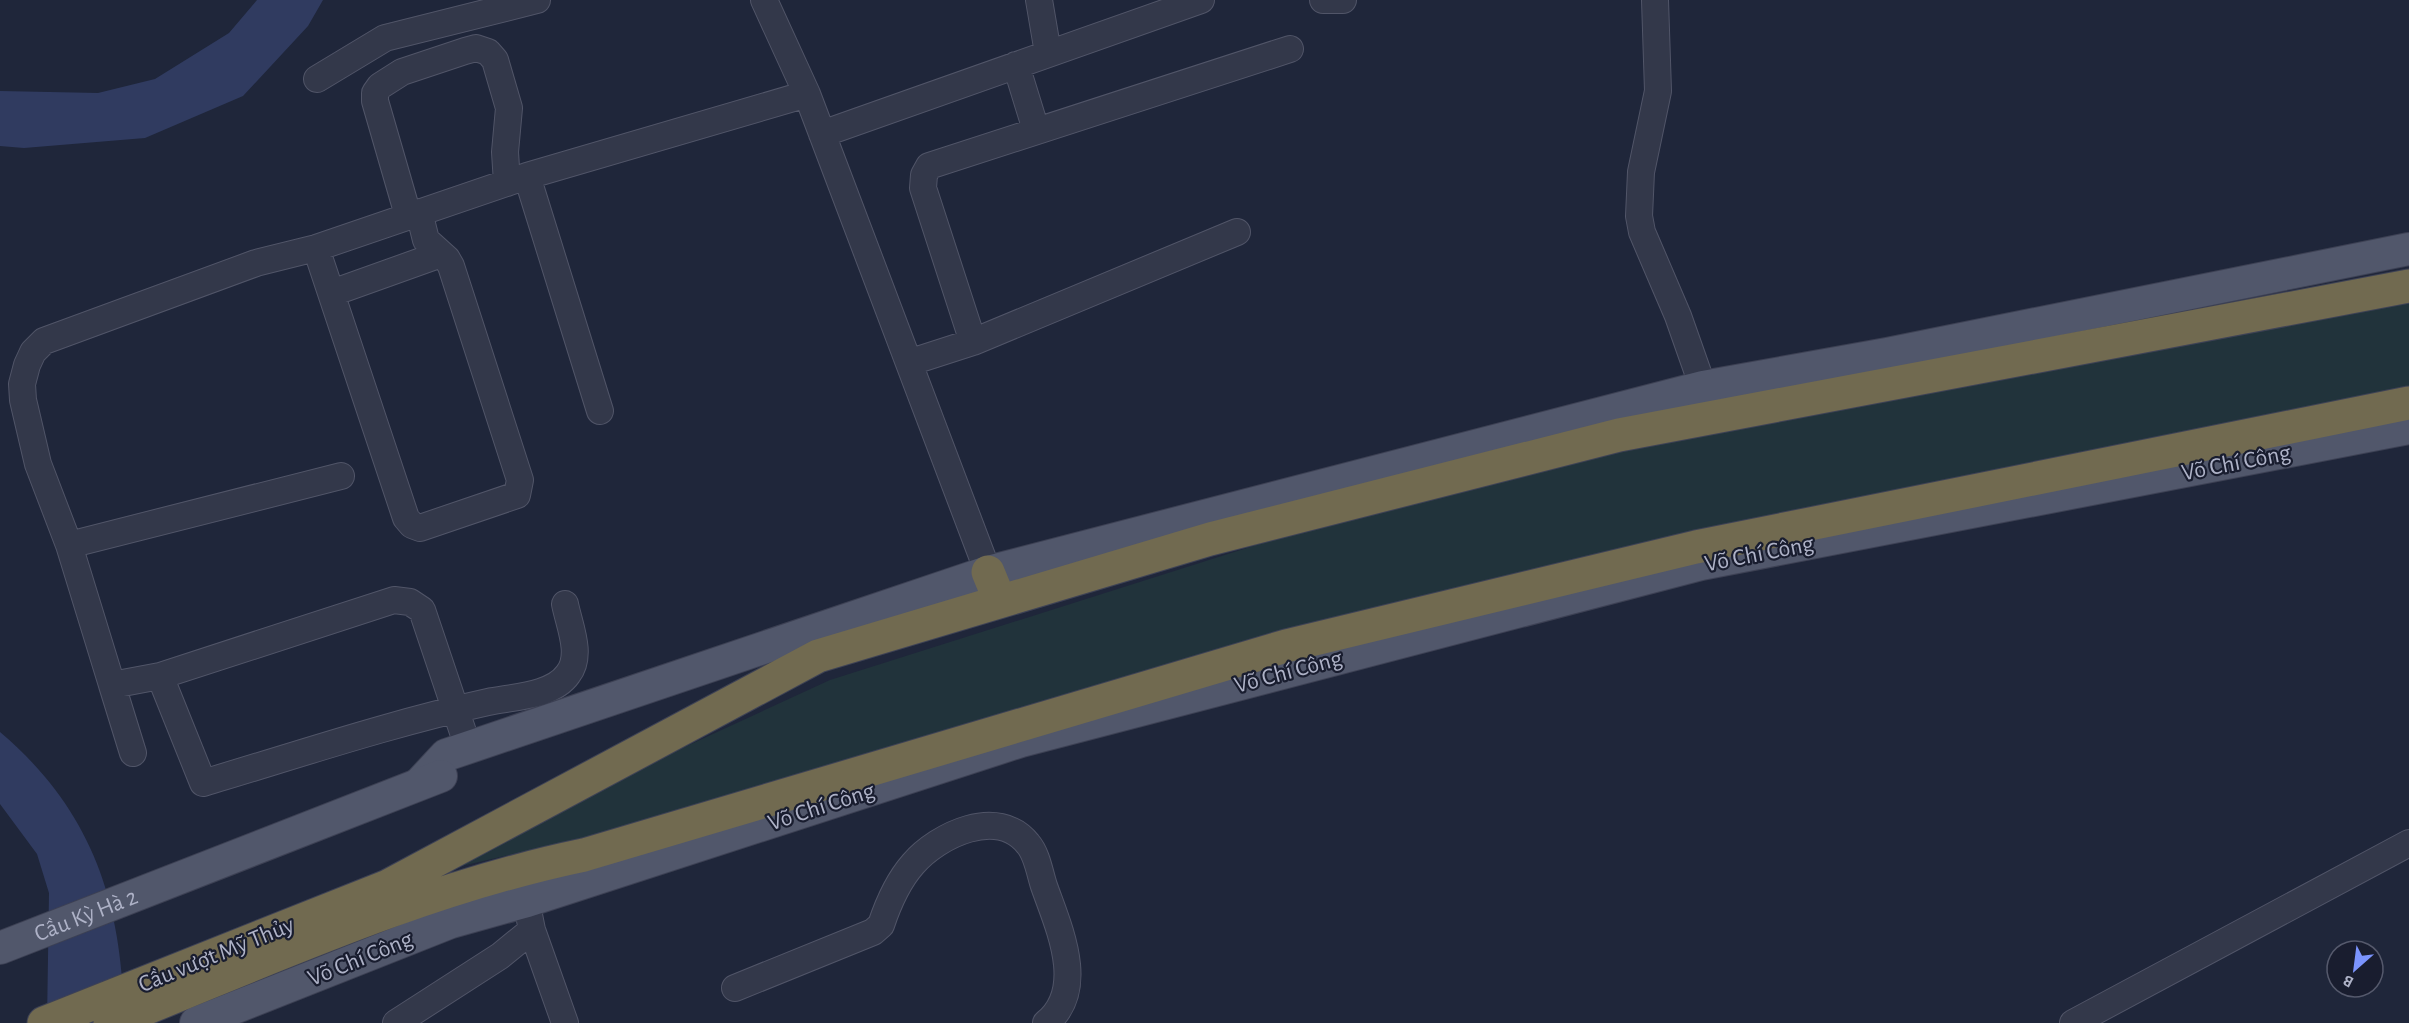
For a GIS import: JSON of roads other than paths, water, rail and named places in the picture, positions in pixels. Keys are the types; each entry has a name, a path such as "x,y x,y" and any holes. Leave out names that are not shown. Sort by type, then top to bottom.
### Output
{"highway":[{"path":"389,898 818,656 1210,539 1619,435 2409,286"},
{"name":"Võ Chí Công","path":"389,898 584,855 1297,644 1696,548 2409,403"},
{"path":"988,572 1000,601"},
{"name":"Cầu vượt Mỹ Thủy","path":"44,1023 389,898"},
{"name":"Cầu vượt Mỹ Thủy","path":"110,1023 389,898"}],"main road":[{"path":"420,783 446,755 988,572 1703,387 1899,351 2409,249"},
{"name":"Võ Chí Công","path":"196,1023 451,922 530,916 1021,741 1701,564 2409,428"},
{"path":"420,783 692,687 818,656"},
{"name":"Cầu Kỳ Hà 2","path":"0,948 420,783"}],"street":[{"path":"317,79 352,56 386,39 537,0"},
{"path":"764,0 807,94 911,362 988,572"},
{"path":"1039,0 1048,53"},
{"path":"822,134 1202,0"},
{"path":"1323,0 1343,0"},
{"path":"1655,0 1658,91 1641,172 1639,216 1642,232 1678,316 1703,387"},
{"path":"316,248 406,518 412,525 420,528 517,495 520,480 451,266 426,240 413,214 375,101 375,93 380,86 402,72 476,48 488,52 495,60 509,108 505,152 517,179 600,411"},
{"path":"973,342 923,188 924,175 929,166 941,160 1290,49"},
{"path":"1016,65 1036,130"},
{"path":"133,753 69,546 38,464 23,400 22,384 33,352 44,341 256,264 316,248 517,179 807,94"},
{"path":"911,362 973,342 1237,232"},
{"path":"332,293 441,254"},
{"path":"69,546 341,476"},
{"path":"112,685 160,676 394,600 410,602 422,610 468,747"},
{"path":"160,676 202,783 455,709 544,690 568,676 574,664 576,653 565,604"},
{"path":"735,988 873,932 881,925 913,864 938,842 973,827 1001,825 1029,844 1067,951 1067,982 1061,1002 1052,1018 1046,1023"},
{"path":"2073,1023 2409,843"},
{"path":"526,867 530,916 565,1023"},
{"path":"396,1023 500,956 530,916"}],"water":[{"path":"257,0 323,0 308,26 243,96 145,138 24,148 0,146 0,91 98,93 155,79 229,33"},
{"path":"0,732 32,762 58,794 80,827 96,862 109,899 117,938 124,1023 47,1023 49,893 37,854 0,804"}]}
